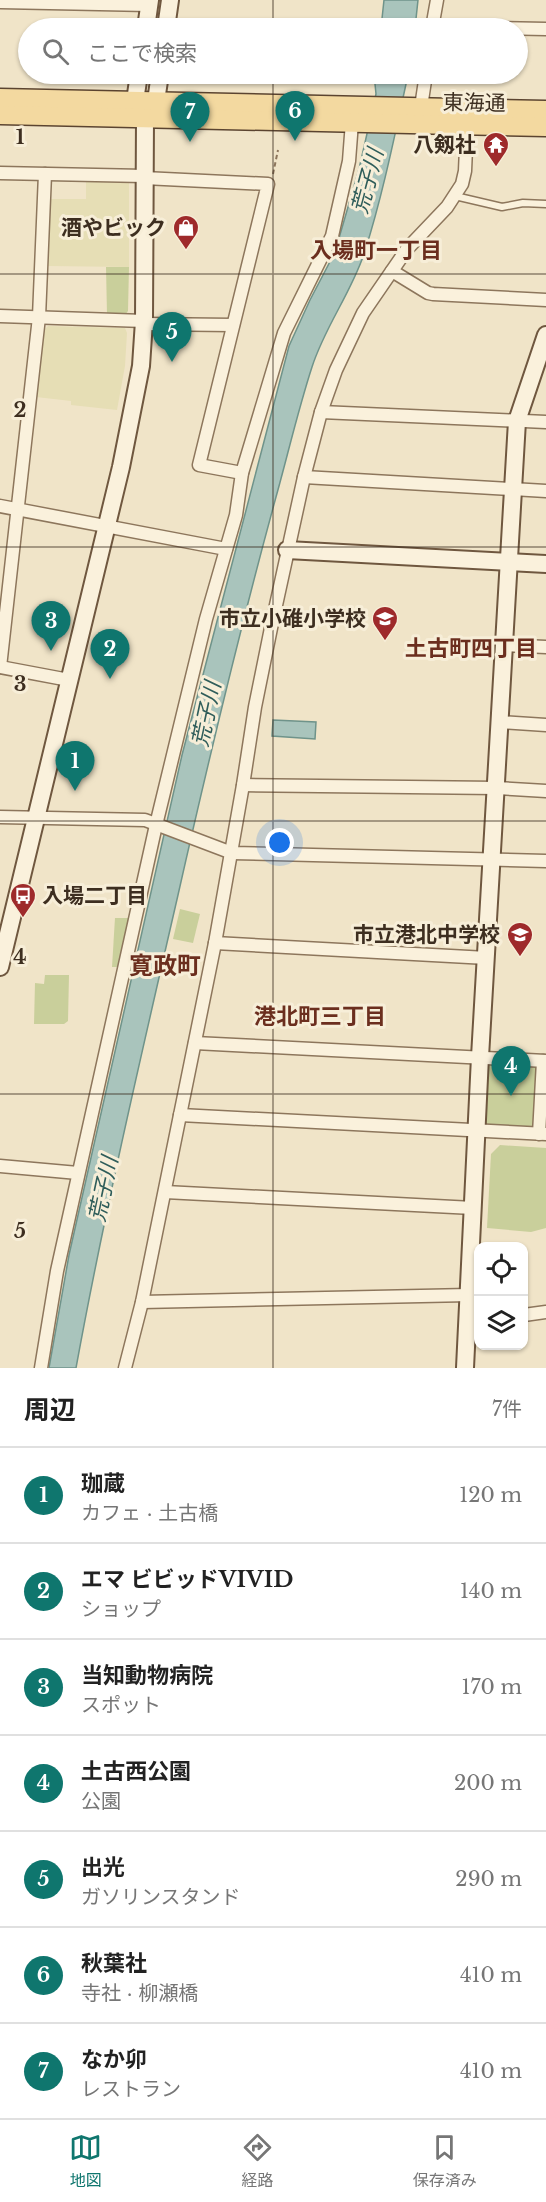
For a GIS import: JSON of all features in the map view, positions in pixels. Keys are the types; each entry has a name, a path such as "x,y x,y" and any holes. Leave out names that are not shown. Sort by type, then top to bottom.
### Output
{"main road":[{"path":"0,98 156,101 363,117"},
{"name":"東海通","path":"408,113 546,110"},
{"path":"0,115 145,118 363,117 408,113"},
{"name":"東海通","path":"408,113 466,125 546,127"}],"street":[{"path":"167,18 170,0"},
{"path":"434,18 437,0"},
{"path":"0,2 150,2 148,18"},
{"path":"528,28 546,28"},
{"path":"0,967 135,405 144,322 145,118 135,101 138,84"},
{"path":"145,118 156,101 159,84"},
{"path":"408,113 421,84"},
{"path":"41,1368 57,1271 78,1173 206,619 236,515 242,473 284,333 332,236 363,117"},
{"path":"125,1368 142,1302 215,943 255,707 287,550 321,412 349,339 363,312 407,249 455,196 462,184 465,171 466,125"},
{"path":"0,172 268,184 199,465 242,473"},
{"path":"45,174 39,317 0,667 69,680"},
{"path":"392,271 433,294 546,300"},
{"path":"0,316 233,325"},
{"path":"465,1368 473,1321 469,1295 480,1058 517,421 542,362 546,335"},
{"path":"321,412 546,422"},
{"path":"304,477 546,491"},
{"path":"0,506 226,549"},
{"path":"287,550 546,564"},
{"path":"505,645 546,647"},
{"path":"501,722 546,725"},
{"path":"243,785 497,788 546,791"},
{"path":"0,817 145,820 232,853 546,861"},
{"path":"215,943 487,958"},
{"path":"180,1115 543,1134 545,1061 195,1043"},
{"path":"0,1166 78,1173"},
{"path":"165,1192 473,1208"},
{"path":"142,1302 469,1295"},
{"path":"528,1314 546,1312"}],"lane":[{"path":"455,196 502,207 523,203 546,204"}],"path":[{"path":"268,184 272,179 278,150"}],"shaded area":[{"path":"86,178 129,179 129,267 47,266 50,199 86,199"},
{"path":"48,326 125,328 127,333 125,366 117,410 71,405 71,401 36,397 44,330"}],"green space":[{"path":"106,267 129,267 128,311 125,315 107,315"},
{"path":"180,909 200,914 193,943 173,939"},
{"path":"115,918 129,918 118,967 112,967"},
{"path":"45,975 69,975 68,1021 64,1024 34,1024 35,983 44,984"},
{"path":"492,1064 536,1066 538,1069 536,1126 532,1129 490,1127 484,1122 487,1068"},
{"path":"500,1145 546,1148 546,1228 531,1232 487,1228 491,1154"}],"water":[{"path":"384,0 418,0 416,18 382,18"},
{"name":"荒子川","path":"375,84 406,84 383,186 365,251 312,367 237,646 138,1072 99,1249 76,1368 49,1368 69,1255 182,755 289,346 335,252 359,169 376,94"},
{"path":"273,720 316,722 315,739 272,736"}],"place":[{"name":"秋葉社","path":"295,141"},
{"name":"なか卯","path":"190,142"},
{"name":"八剱社","path":"496,168"},
{"name":"酒やビック","path":"186,251"},
{"name":"出光","path":"172,362"},
{"name":"市立小碓小学校","path":"385,642"},
{"name":"当知動物病院","path":"51,651"},
{"name":"エマ ビビッドVIVID","path":"110,679"},
{"name":"珈蔵","path":"75,791"},
{"name":"入場二丁目","path":"23,919"},
{"name":"市立港北中学校","path":"520,958"},
{"name":"土古西公園","path":"511,1096"}],"district":[{"name":"入場町一丁目","path":"376,250"},
{"name":"土古町四丁目","path":"471,648"},
{"name":"寛政町","path":"165,966"},
{"name":"港北町三丁目","path":"320,1016"}]}
